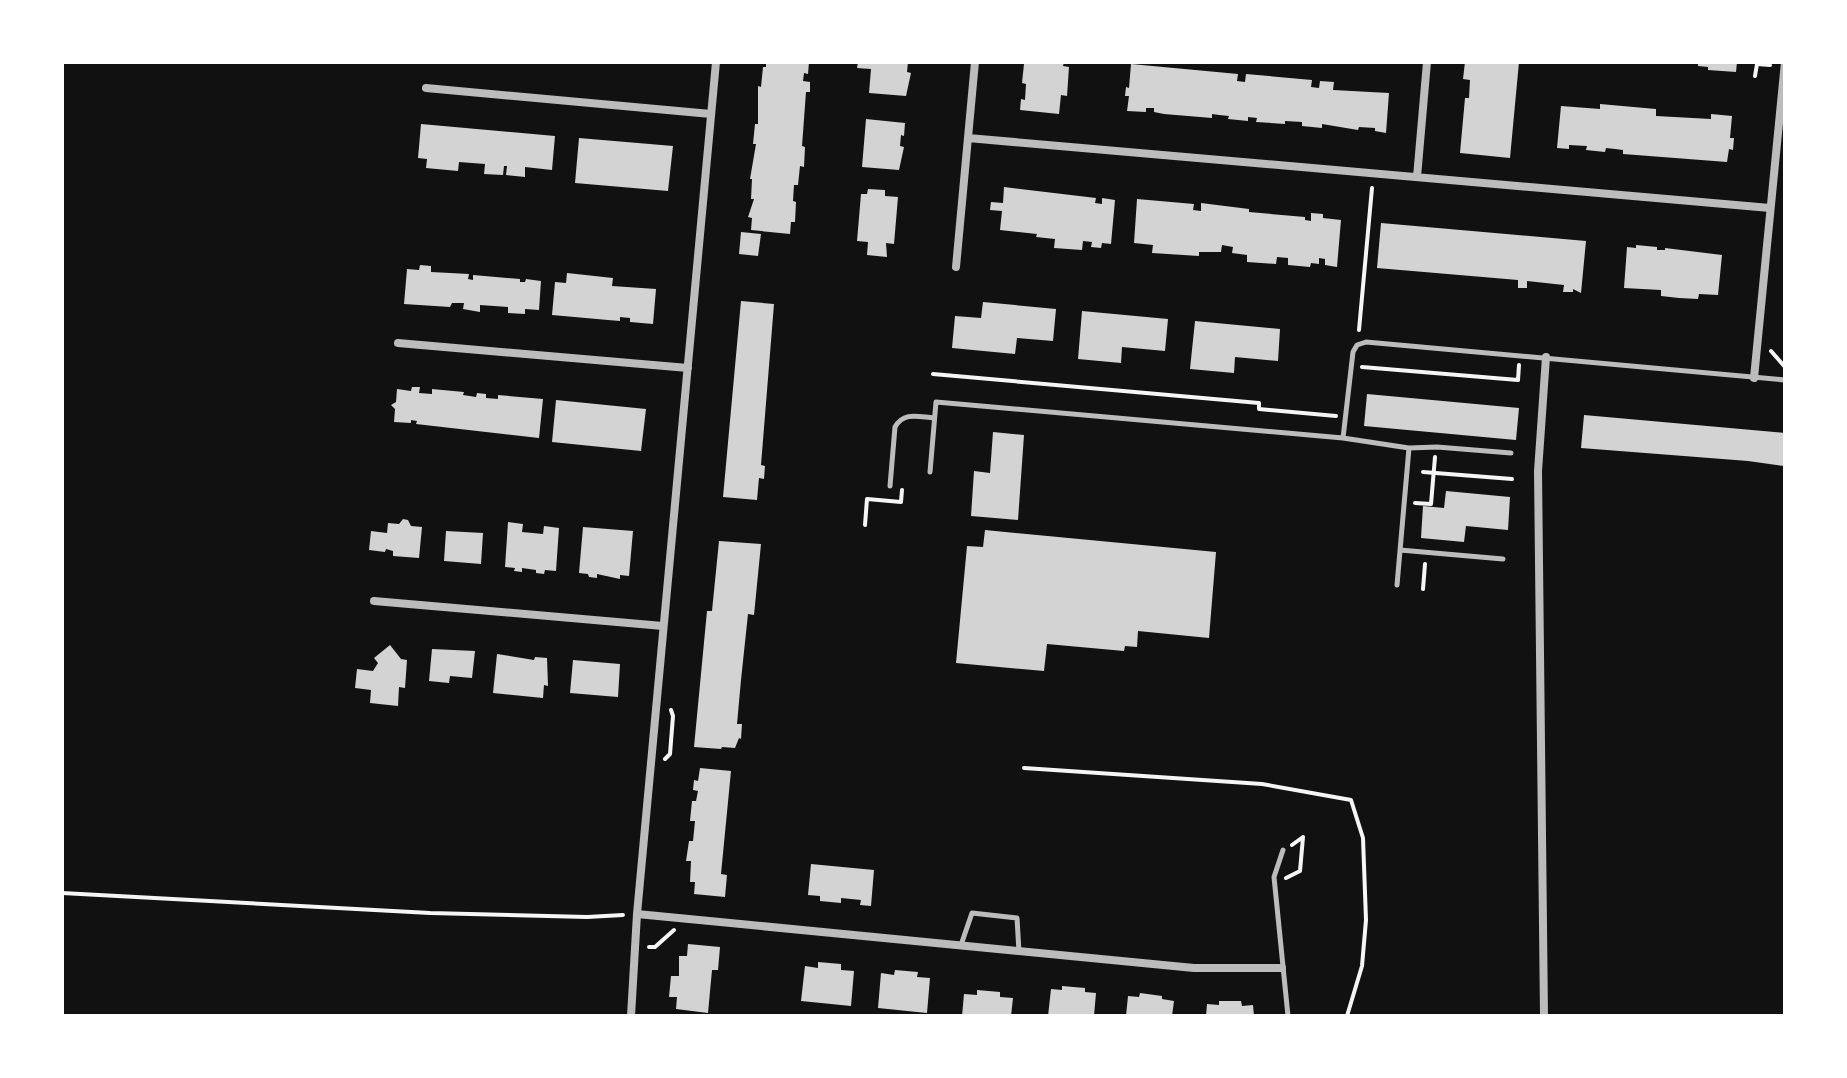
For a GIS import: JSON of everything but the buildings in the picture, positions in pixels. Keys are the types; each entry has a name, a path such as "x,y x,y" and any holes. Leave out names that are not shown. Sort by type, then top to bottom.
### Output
{"street":[{"path":"631,1016 637,914 716,62"},
{"path":"956,267 975,62"},
{"path":"1417,177 1427,62"},
{"path":"1754,378 1785,62"},
{"path":"426,88 711,114"},
{"path":"968,138 1770,208"},
{"path":"398,343 688,368"},
{"path":"1544,1016 1538,471 1546,357"},
{"path":"374,601 663,626"},
{"path":"637,914 1194,968 1282,968"}],"lane":[{"path":"1343,438 1351,359 1357,345 1382,342 1785,380"},
{"path":"930,472 936,402 1343,438 1409,448 1511,453"},
{"path":"890,486 898,422 908,416 934,418"},
{"path":"1397,585 1409,448"},
{"path":"1400,550 1503,559"},
{"path":"1283,850 1274,877 1288,1016"},
{"path":"961,946 972,913 1017,918 1019,952"}],"path":[{"path":"1755,76 1757,62"},
{"path":"1357,345 1373,173"},
{"path":"1361,373 1362,366 1518,380 1519,365 1546,367"},
{"path":"933,374 1259,403 1259,409 1345,417"},
{"path":"1404,502 1431,504 1437,447"},
{"path":"1423,472 1512,479"},
{"path":"1423,589 1426,553"},
{"path":"661,765 670,754 673,716 670,707"},
{"path":"1024,768 1262,784 1351,800 1363,838 1366,920 1362,966 1347,1016"},
{"path":"1283,850 1303,837 1300,871 1290,875 1285,882"},
{"path":"62,893 430,913 587,917 637,914"},
{"path":"645,940 644,947 655,947 676,929 664,928"}]}
